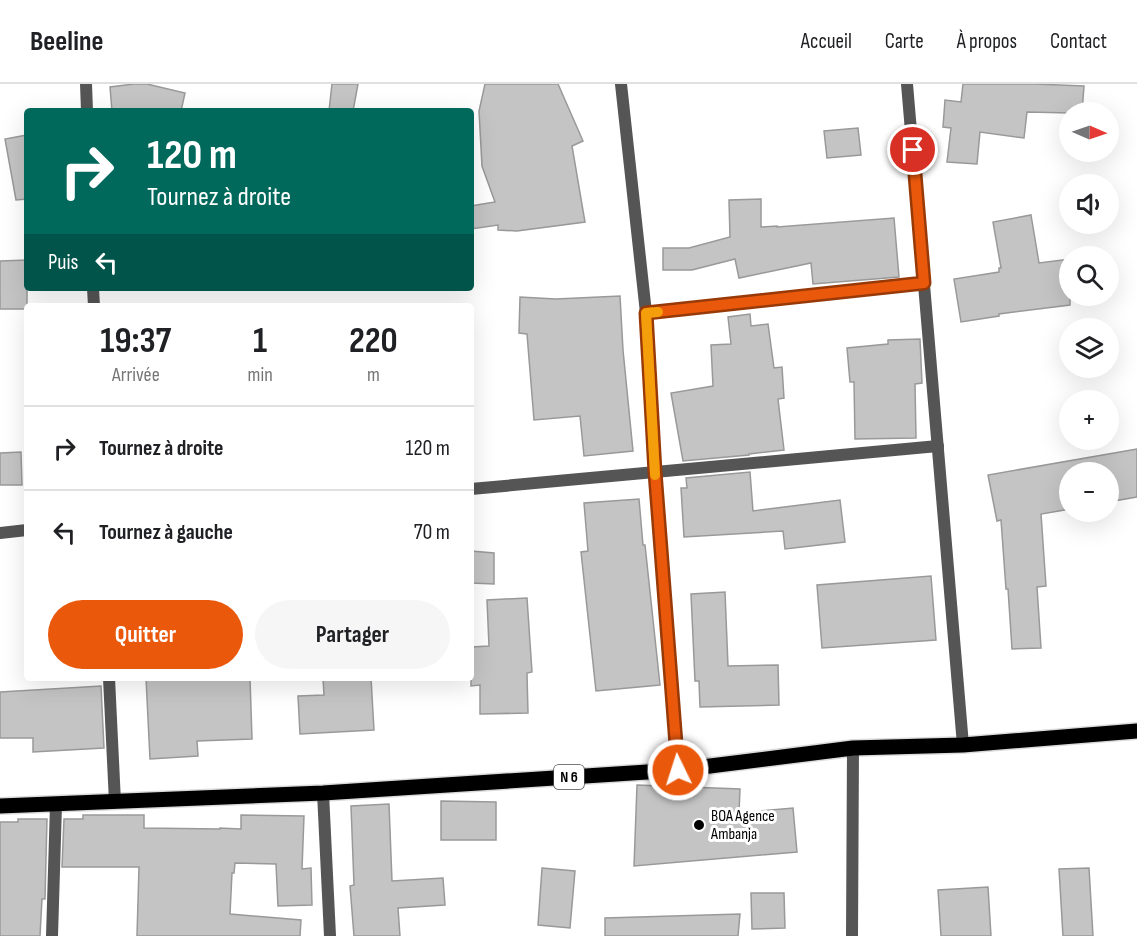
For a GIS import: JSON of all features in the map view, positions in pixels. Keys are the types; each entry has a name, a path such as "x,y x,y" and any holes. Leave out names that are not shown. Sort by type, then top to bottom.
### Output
{"main road":[{"name":"N 6","path":"0,806 323,793 678,770 853,748 963,745 1137,731"}],"street":[{"path":"86,84 87,108"},
{"path":"621,84 646,313 655,472 678,770"},
{"path":"907,84 963,745"},
{"path":"646,313 924,283"},
{"path":"474,489 938,446"},
{"path":"0,533 24,530"},
{"path":"110,681 116,802"},
{"path":"852,936 853,748"},
{"path":"323,793 330,936"},
{"path":"52,936 56,805"}],"building":[{"path":"147,84 185,93 182,108 112,108 110,87"},
{"path":"332,84 358,84 354,108 329,108"},
{"path":"485,84 558,84 583,141 572,146 585,222 517,231 498,230 498,225 474,229 474,206 495,202 482,166 479,111"},
{"path":"963,84 1084,86 1083,102 1059,102 1059,113 1027,112 1024,138 980,132 977,164 947,162 951,128 943,127 945,100 961,102"},
{"path":"858,128 861,155 827,158 824,131"},
{"path":"24,136 24,199 16,200 5,139"},
{"path":"761,199 761,227 894,218 899,277 813,284 811,263 739,278 735,259 692,270 663,270 663,248 689,248 730,237 729,200"},
{"path":"1031,215 1039,263 1059,260 1059,306 1062,306 999,314 999,316 961,322 954,279 999,272 1001,268 993,222"},
{"path":"24,260 24,291 27,291 27,303 24,303 24,309 0,309 0,261"},
{"path":"620,296 633,451 584,456 580,416 534,420 527,334 519,333 520,297 556,299"},
{"path":"750,314 751,326 768,324 774,368 782,367 784,398 778,399 784,450 683,461 671,393 713,386 711,345 731,344 728,317"},
{"path":"920,339 922,383 915,384 916,438 855,439 854,382 850,382 847,348 888,344 888,340"},
{"path":"1137,449 1137,497 1119,500 1119,462 1062,462"},
{"path":"21,452 22,485 0,485 0,453"},
{"path":"1059,463 1059,511 1041,514 1046,586 1037,587 1041,648 1012,649 1001,520 997,521 988,475"},
{"path":"750,472 753,511 840,500 845,542 785,549 783,531 684,537 681,488 687,488 686,478"},
{"path":"639,499 660,685 596,691 581,552 588,551 584,503"},
{"path":"474,551 494,553 494,584 474,583"},
{"path":"931,576 936,640 822,648 817,585"},
{"path":"725,592 728,666 778,665 779,705 700,707 699,681 695,681 691,594"},
{"path":"527,598 532,672 527,673 528,713 480,714 480,685 471,686 471,681 474,681 474,647 489,646 487,600"},
{"path":"146,681 250,681 252,739 197,741 198,756 150,759"},
{"path":"323,681 371,681 374,730 300,734 298,696 324,695"},
{"path":"101,686 104,748 33,752 33,738 0,738 0,692"},
{"path":"637,785 740,789 739,813 793,808 797,852 634,866"},
{"path":"441,801 496,802 496,840 441,840"},
{"path":"389,804 392,881 443,878 445,905 398,908 400,936 354,936 350,886 354,885 351,806"},
{"path":"83,815 144,815 144,828 220,829 241,829 241,815 304,816 302,869 311,868 312,905 278,906 276,864 235,863 234,873 232,873 230,914 301,920 300,936 137,936 139,867 62,867 64,819 83,819"},
{"path":"18,819 47,819 45,899 42,899 40,936 0,936 0,822 18,822"},
{"path":"542,868 575,871 570,928 538,925"},
{"path":"1089,868 1093,936 1063,936 1059,869"},
{"path":"988,887 991,936 941,936 938,890"},
{"path":"751,893 784,893 785,928 752,929"},
{"path":"740,914 738,936 605,936 605,918"}],"slow traffic":[{"path":"655,475 646,313 658,312"}],"place":[{"name":"BOA Agence Ambanja","path":"699,825"}],"route":[{"path":"678,770 655,472 646,313 924,283 913,150"}]}
